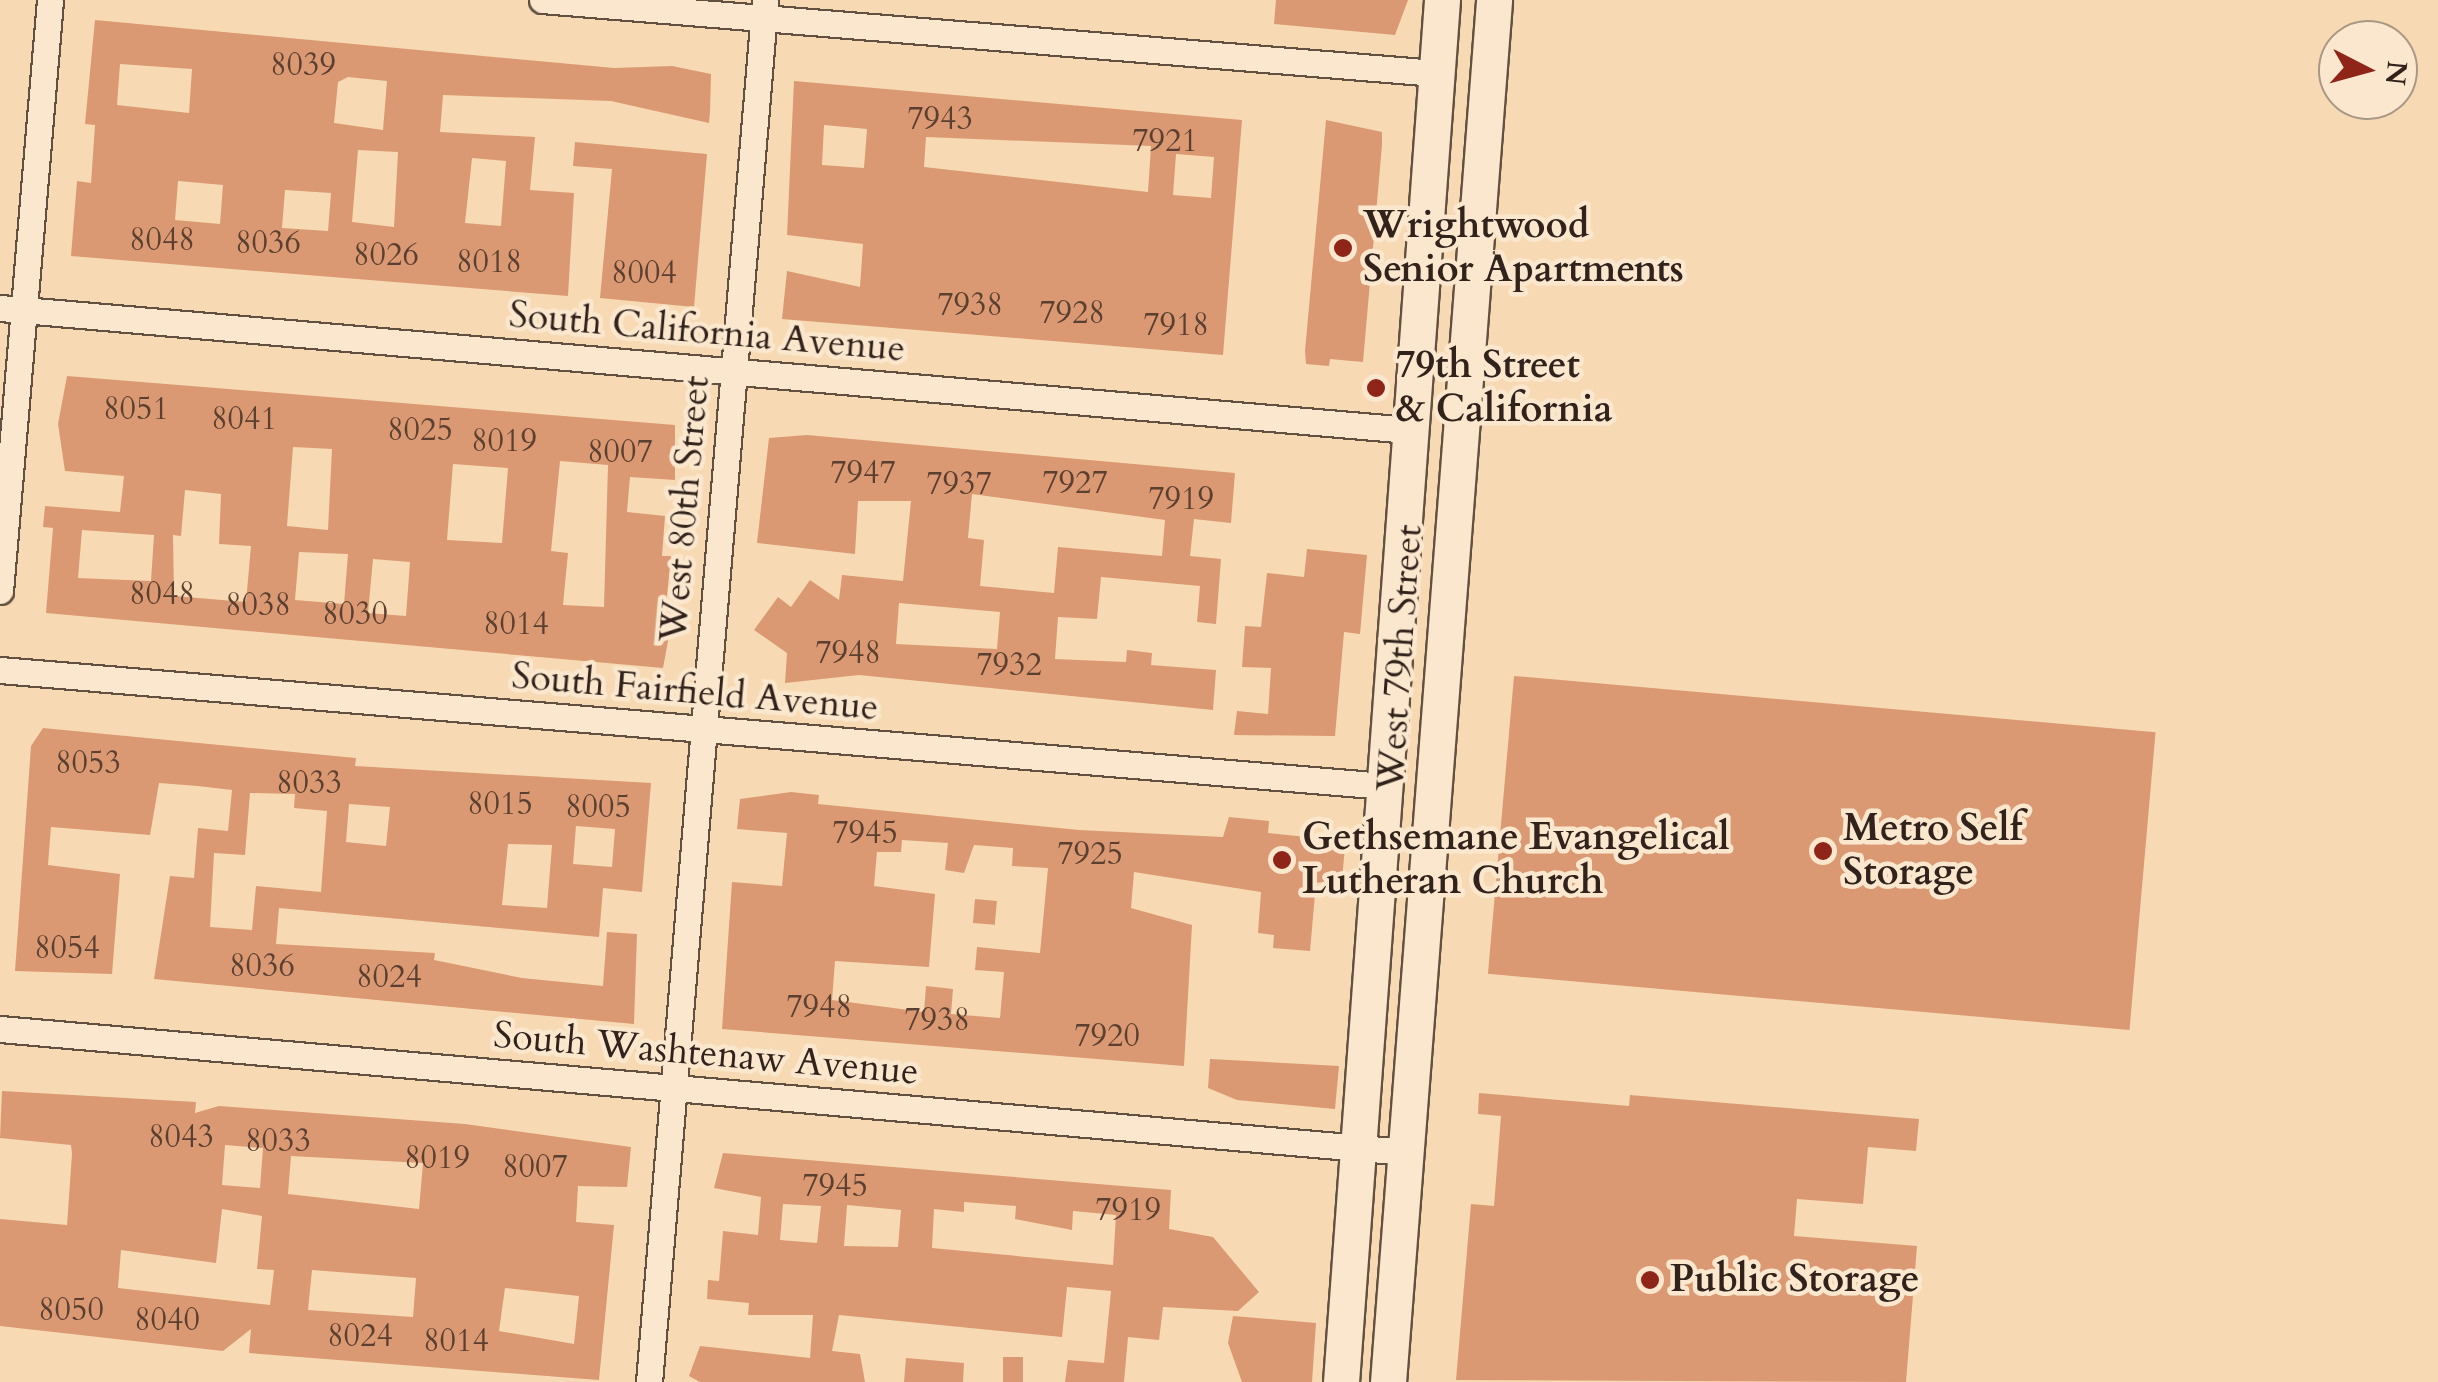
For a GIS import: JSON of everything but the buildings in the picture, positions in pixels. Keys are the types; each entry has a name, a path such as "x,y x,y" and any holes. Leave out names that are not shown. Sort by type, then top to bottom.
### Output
{"main road":[{"name":"West 79th Street","path":"1341,1382 1442,0"},
{"name":"West 79th Street","path":"1388,1382 1494,0"}],"street":[{"path":"0,591 12,309 50,0"},
{"path":"542,0 764,9 1436,73"},
{"name":"West 80th Street","path":"649,1382 764,9"},
{"name":"South California Avenue","path":"12,309 1408,430"},
{"name":"South Fairfield Avenue","path":"0,670 1383,786"},
{"name":"South Washtenaw Avenue","path":"0,1028 1406,1152"}],"place":[{"name":"Wrightwood Senior Apartments","path":"1343,248"},
{"name":"79th Street & California","path":"1376,388"},
{"name":"Metro Self Storage","path":"1823,851"},
{"name":"Gethsemane Evangelical Lutheran Church","path":"1282,860"},
{"name":"Public Storage","path":"1650,1280"}]}
